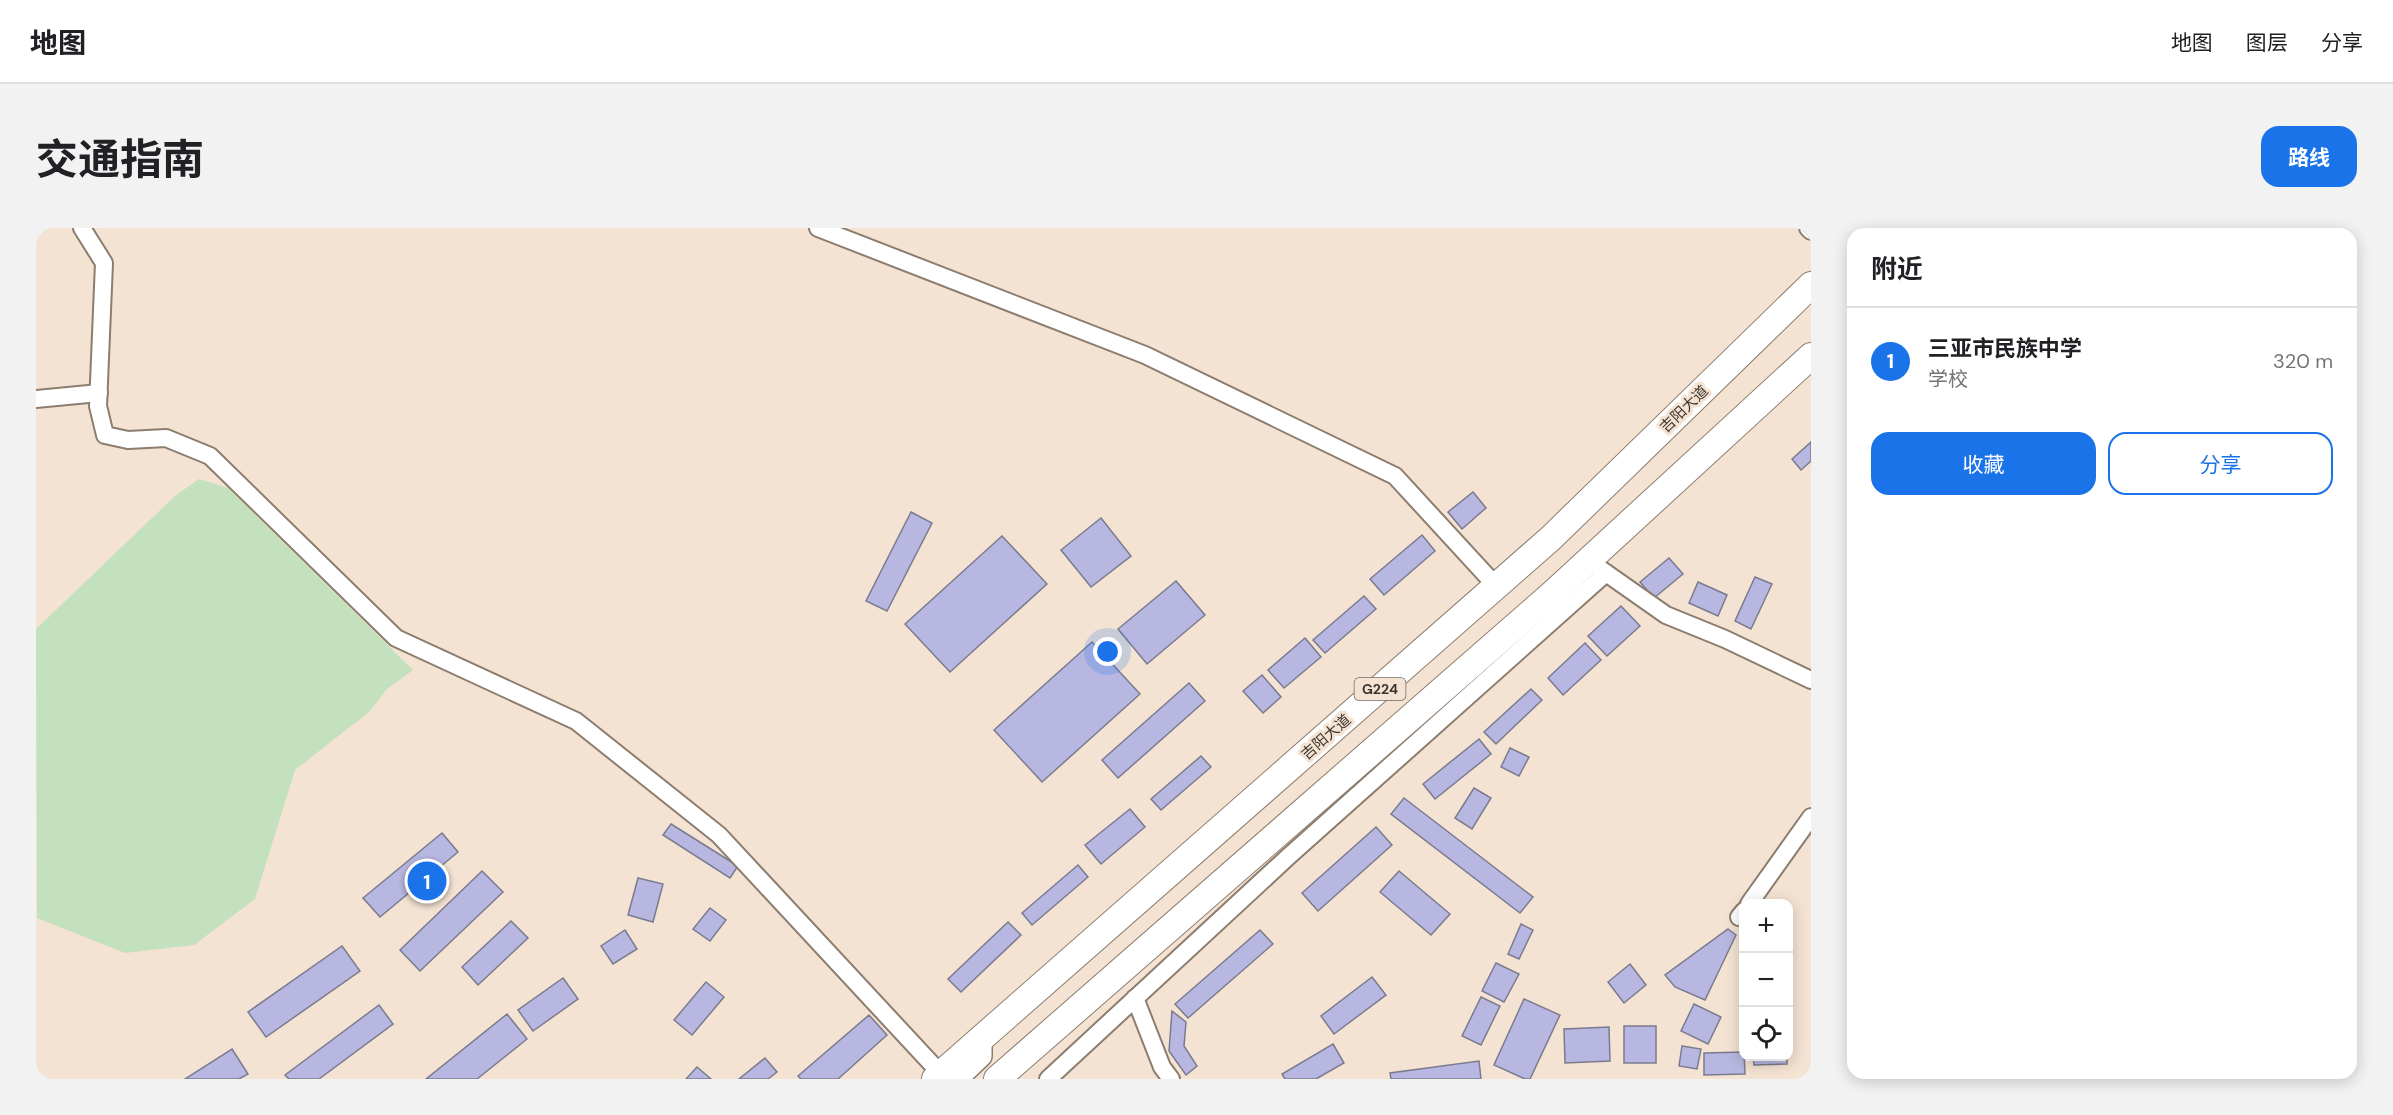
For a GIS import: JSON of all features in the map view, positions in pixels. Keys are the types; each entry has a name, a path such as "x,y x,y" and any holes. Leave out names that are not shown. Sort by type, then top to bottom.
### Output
{"highway":[{"name":"吉阳大道","path":"944,1077 981,1039 1551,538 1811,285"},
{"name":"G224","path":"997,1079 1597,567 1811,356"}],"street":[{"path":"82,228 104,263 98,406 105,435 128,440 166,438 210,456 396,638 576,721 710,828 944,1077"},
{"path":"818,228 1146,355 1395,476 1497,587"},
{"path":"1808,228 1811,231"},
{"path":"36,399 99,393"},
{"path":"1048,1079 1597,567 1666,615 1725,639 1811,680"},
{"path":"1752,899 1811,817"},
{"path":"1136,998 1162,1067 1171,1079"}],"green space":[{"path":"199,479 228,488 413,670 387,689 369,712 295,770 255,899 194,945 125,953 37,918 36,629 175,496"}],"building":[{"path":"1811,442 1811,461 1801,470 1792,459"},
{"path":"1473,492 1486,508 1462,529 1448,512"},
{"path":"911,512 932,523 887,611 866,601"},
{"path":"1101,518 1131,556 1091,587 1061,550"},
{"path":"1422,535 1435,551 1384,595 1370,579"},
{"path":"1002,536 1047,584 950,672 905,624"},
{"path":"1669,558 1683,574 1654,598 1640,582"},
{"path":"1755,577 1772,584 1751,629 1735,621"},
{"path":"1176,581 1205,615 1147,664 1118,629"},
{"path":"1698,582 1727,595 1718,616 1689,603"},
{"path":"1364,596 1376,609 1325,653 1313,640"},
{"path":"1621,606 1640,626 1607,656 1588,636"},
{"path":"1305,638 1321,657 1284,688 1268,670"},
{"path":"1092,642 1140,694 1042,782 994,730"},
{"path":"1585,643 1601,660 1563,695 1548,678"},
{"path":"1262,675 1281,697 1263,713 1243,691"},
{"path":"1189,683 1205,701 1118,778 1102,760"},
{"path":"1531,689 1542,700 1496,744 1484,732"},
{"path":"1479,739 1491,754 1435,799 1423,784"},
{"path":"1510,748 1529,757 1519,776 1501,767"},
{"path":"1201,756 1211,767 1161,810 1151,799"},
{"path":"1474,788 1491,798 1472,829 1455,818"},
{"path":"1404,798 1533,897 1520,913 1391,814"},
{"path":"1130,809 1145,827 1101,864 1085,845"},
{"path":"671,824 738,866 730,878 663,835"},
{"path":"1376,827 1392,845 1318,911 1302,893"},
{"path":"442,833 458,852 380,917 363,898"},
{"path":"1078,865 1088,877 1032,925 1022,913"},
{"path":"482,871 503,892 420,971 400,950"},
{"path":"1399,871 1450,914 1431,935 1380,892"},
{"path":"638,878 663,884 653,922 628,915"},
{"path":"710,908 726,920 710,941 693,929"},
{"path":"511,921 528,938 478,985 462,967"},
{"path":"1008,922 1021,935 961,992 948,979"},
{"path":"1521,924 1533,930 1519,959 1508,954"},
{"path":"1728,929 1736,935 1705,1000 1675,987 1665,975"},
{"path":"625,930 637,949 613,964 601,946"},
{"path":"1260,930 1273,944 1188,1018 1175,1004"},
{"path":"342,946 360,971 266,1037 248,1012"},
{"path":"1496,963 1519,974 1504,1002 1482,991"},
{"path":"1630,964 1646,985 1624,1003 1608,982"},
{"path":"1372,977 1386,995 1334,1034 1321,1016"},
{"path":"563,978 578,999 533,1031 518,1010"},
{"path":"706,982 724,997 692,1035 674,1020"},
{"path":"1481,997 1500,1006 1481,1045 1462,1036"},
{"path":"1524,999 1560,1015 1530,1079 1525,1079 1494,1065"},
{"path":"1694,1004 1721,1017 1708,1044 1681,1031"},
{"path":"379,1005 393,1024 319,1079 289,1079 285,1075"},
{"path":"1172,1011 1186,1022 1184,1046 1197,1066 1186,1075 1169,1051"},
{"path":"507,1014 527,1039 477,1079 426,1079"},
{"path":"869,1015 887,1035 838,1079 801,1079 798,1076"},
{"path":"1624,1026 1656,1026 1656,1063 1624,1063"},
{"path":"1609,1027 1610,1061 1565,1063 1564,1029"},
{"path":"1333,1044 1344,1063 1316,1079 1285,1079 1282,1074"},
{"path":"1682,1046 1701,1049 1697,1069 1679,1066"},
{"path":"232,1049 248,1074 239,1079 185,1079"},
{"path":"1739,1052 1739,1061 1744,1061 1745,1074 1704,1075 1704,1053"},
{"path":"765,1058 777,1072 768,1079 739,1079"},
{"path":"1479,1061 1481,1079 1391,1079 1390,1073"},
{"path":"1754,1061 1787,1061 1787,1064 1754,1065"},
{"path":"697,1067 711,1079 686,1079"}],"place":[{"name":"三亚市民族中学","path":"427,881"}]}
